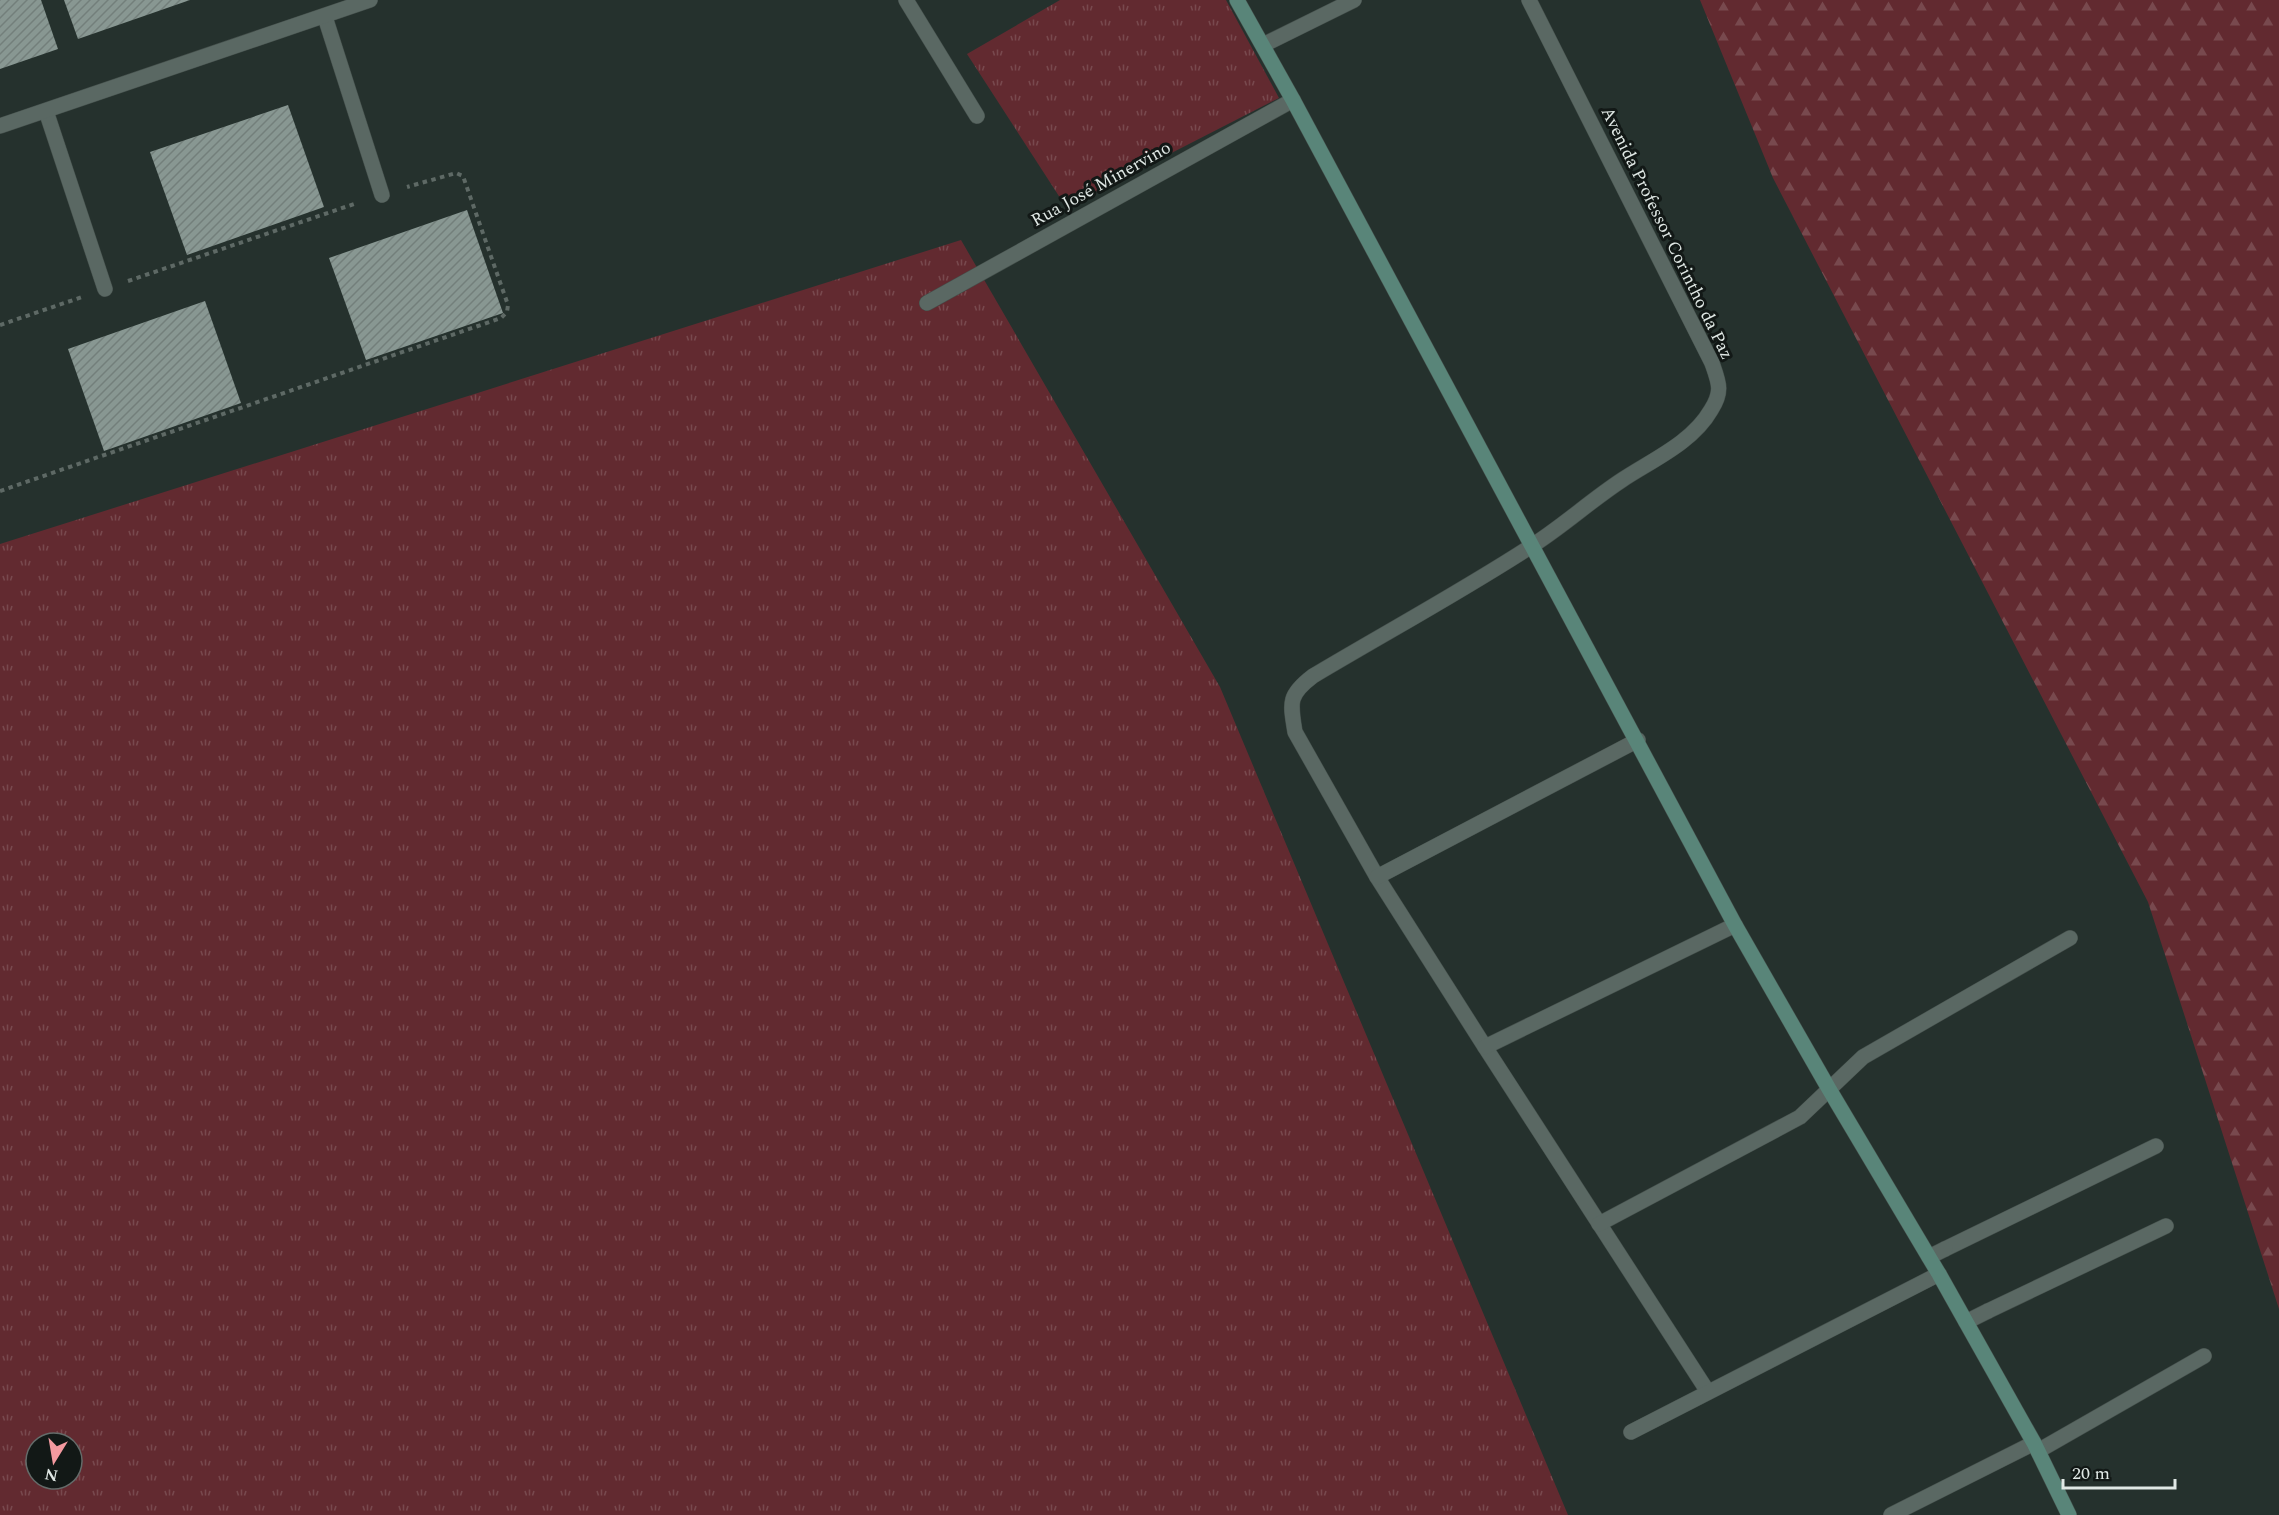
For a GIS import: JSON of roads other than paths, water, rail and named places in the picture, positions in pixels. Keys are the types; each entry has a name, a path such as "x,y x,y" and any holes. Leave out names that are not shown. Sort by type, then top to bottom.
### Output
{"street":[{"path":"0,126 370,0"},
{"path":"906,0 977,116"},
{"path":"1237,0 1293,100 1531,547 1638,740 1735,925 1939,1274 2036,1447 2070,1515"},
{"path":"1263,45 1354,0"},
{"name":"Avenida Professor Corintho da Paz","path":"1529,0 1712,363 1719,384 1718,397 1710,412 1690,434 1672,449 1622,480 1531,547 1298,687 1291,700 1295,732 1377,877 1708,1392"},
{"path":"325,17 382,195"},
{"name":"Rua José Minervino","path":"927,303 1293,100"},
{"path":"46,111 105,289"},
{"path":"1377,877 1638,740"},
{"path":"1485,1047 1735,925"},
{"path":"1599,1224 1800,1118 1863,1057 2070,938"},
{"path":"1929,1257 2156,1146"},
{"path":"1966,1322 2166,1226"},
{"path":"1631,1432 1939,1274"},
{"path":"1891,1515 2036,1447 2204,1356"}]}
